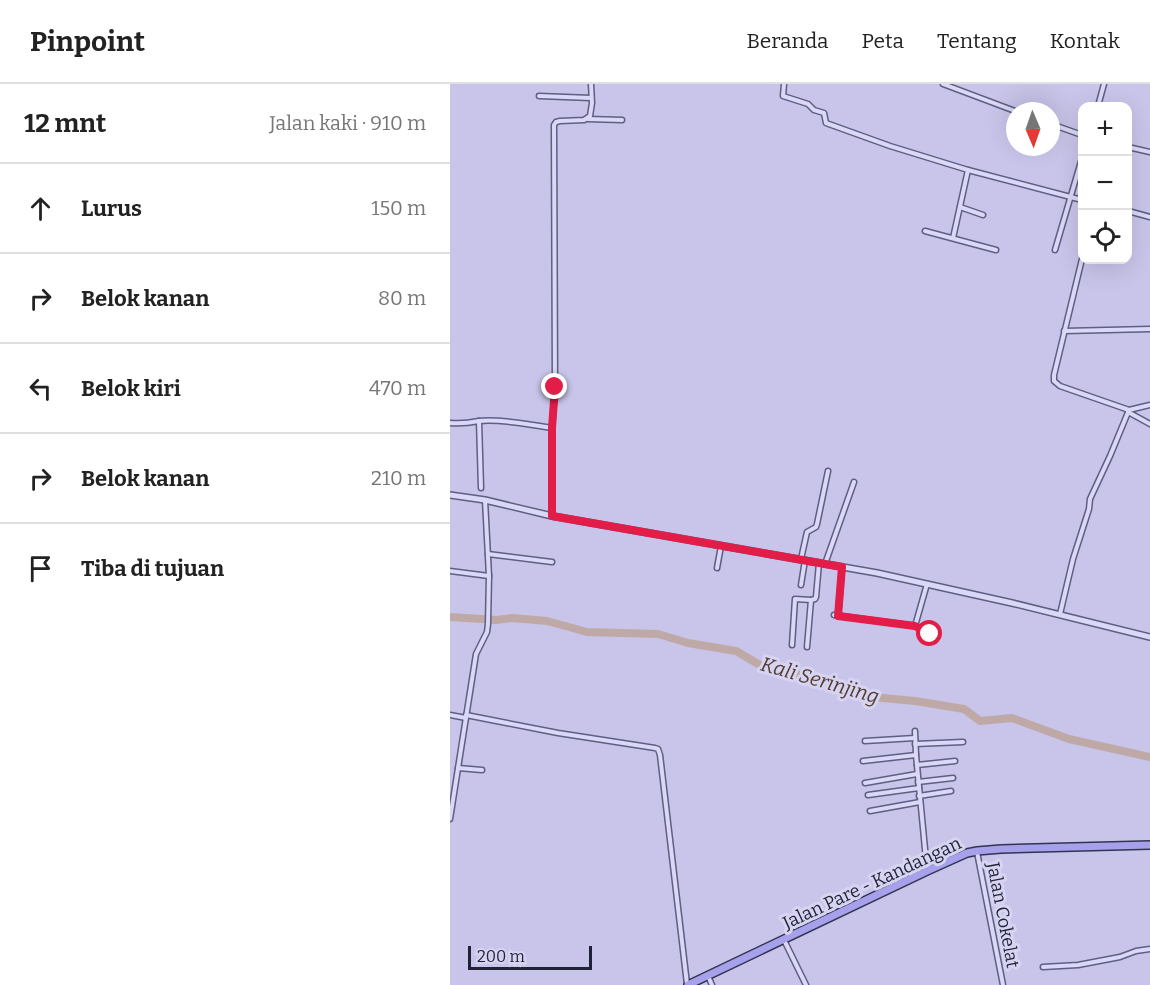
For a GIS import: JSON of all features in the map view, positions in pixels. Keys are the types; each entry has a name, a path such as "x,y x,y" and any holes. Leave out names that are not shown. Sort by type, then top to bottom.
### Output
{"main road":[{"name":"Jalan Pare - Kandangan","path":"687,985 967,854 977,851 1038,848 1150,846"}],"street":[{"path":"587,119 591,110 591,84"},
{"path":"784,84 783,96 824,112 826,123 968,170 1078,199"},
{"path":"943,84 1006,108"},
{"path":"1099,102 1104,84"},
{"path":"539,96 591,98"},
{"path":"552,516 552,428 555,387 554,125 558,121 622,120"},
{"path":"1060,127 1078,133"},
{"path":"1132,148 1150,152"},
{"path":"953,238 968,170"},
{"path":"1055,250 1078,174"},
{"path":"960,207 983,214"},
{"path":"1132,213 1150,218"},
{"path":"925,231 996,250"},
{"path":"1082,264 1054,375 1055,383 1128,411 1150,424"},
{"path":"1064,331 1150,328"},
{"path":"1128,411 1150,405"},
{"path":"1060,614 1090,499 1128,411"},
{"path":"479,422 481,488"},
{"path":"450,423 507,422 552,428"},
{"path":"801,585 807,532 817,524 828,471"},
{"path":"792,645 795,599 811,600 816,597 822,563 854,482"},
{"path":"450,495 485,500 552,516 927,583 1150,637"},
{"path":"450,819 476,654 487,632 489,617 485,500"},
{"path":"717,568 721,546"},
{"path":"488,554 552,562"},
{"path":"842,567 836,616 915,626 930,634"},
{"path":"450,572 489,576"},
{"path":"915,626 927,583"},
{"path":"807,648 811,600"},
{"path":"450,715 658,749 687,985"},
{"path":"915,732 915,755 927,871"},
{"path":"866,741 915,738"},
{"path":"915,744 963,742"},
{"path":"863,761 915,755"},
{"path":"916,765 955,761"},
{"path":"458,768 482,770"},
{"path":"865,783 917,774"},
{"path":"868,795 953,778"},
{"path":"919,796 951,791"},
{"path":"870,811 920,802"},
{"name":"Jalan Cokelat","path":"977,851 1003,985"},
{"path":"784,940 806,985"},
{"path":"1043,967 1120,957 1150,949"},
{"path":"708,975 712,985"}],"waterway":[{"name":"Kali Serinjing","path":"450,617 496,620 512,618 547,621 587,632 658,634 688,643 736,651 765,668 835,682 862,696 964,709 980,721 1012,718 1069,739 1150,757"}],"route":[{"path":"555,387 552,428 552,516 842,567 838,616 915,626 930,634"}]}
